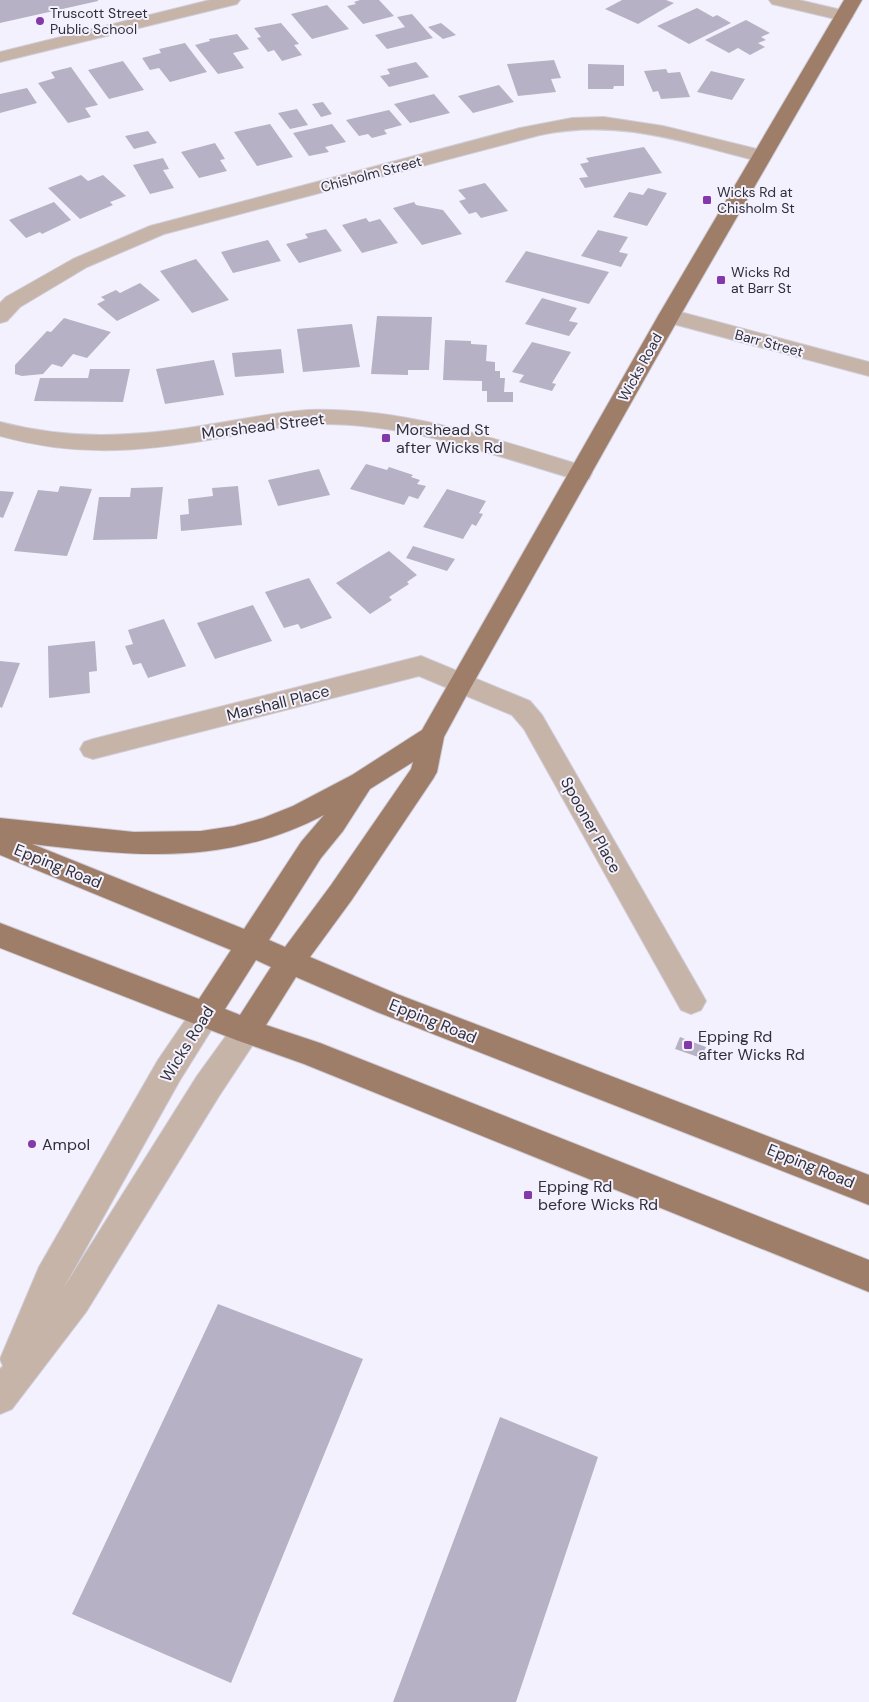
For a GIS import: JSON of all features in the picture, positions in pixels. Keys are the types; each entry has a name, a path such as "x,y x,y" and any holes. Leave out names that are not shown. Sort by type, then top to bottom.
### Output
{"main road":[{"name":"Wicks Road","path":"246,1031 290,962 341,893 424,772 431,736 669,316 849,8"},
{"name":"Wicks Road","path":"205,1015 252,945 311,850 362,782 431,736"},
{"path":"0,829 96,839 176,844 200,843 243,835 283,823 362,782"},
{"name":"Epping Road","path":"0,843 187,918 405,1010 869,1190"},
{"path":"0,935 246,1031 308,1052 869,1276"}],"street":[{"path":"0,56 209,2 231,0"},
{"path":"778,0 849,8"},
{"name":"Chisholm Street","path":"0,316 14,302 80,263 157,230 560,125 581,123 621,124 762,156"},
{"name":"Barr Street","path":"669,316 869,368"},
{"name":"Morshead Street","path":"0,429 22,436 55,442 91,445 128,444 172,439 274,421 318,416 356,417 392,421 426,428 581,473"},
{"name":"Marshall Place","path":"93,750 421,666 460,684"},
{"name":"Spooner Place","path":"460,684 521,708 533,722 691,1001"},
{"name":"Wicks Road","path":"1,1396 51,1278 169,1070 205,1015"},
{"name":"Wicks Road","path":"1,1396 74,1301 208,1086 246,1031"}],"building":[{"path":"0,0 98,0 98,1 0,23"},
{"path":"360,0 379,0 394,16 363,24 347,6 356,4 354,2"},
{"path":"622,0 666,0 674,3 638,24 605,9"},
{"path":"327,5 349,29 312,39 291,14"},
{"path":"697,8 713,17 717,15 731,23 689,44 657,26"},
{"path":"412,14 433,38 387,49 375,35 405,27 397,17"},
{"path":"746,20 770,33 761,37 766,40 758,43 765,47 750,55 738,48 729,53 705,40"},
{"path":"281,23 299,44 294,45 302,55 282,61 274,50 268,52 257,38 261,37 254,28"},
{"path":"441,23 456,35 443,39 428,27"},
{"path":"237,34 249,49 233,53 244,68 218,74 195,45 210,41 209,39"},
{"path":"185,43 207,72 170,82 159,68 150,70 142,58 161,53 159,49"},
{"path":"554,60 561,78 551,79 556,92 518,96 507,64"},
{"path":"123,61 144,90 109,99 88,70"},
{"path":"416,62 429,77 389,87 380,76 390,74 387,69"},
{"path":"588,64 624,65 624,86 614,86 613,89 588,89"},
{"path":"71,67 98,105 85,108 91,117 68,123 38,83 55,78 51,72"},
{"path":"666,69 668,73 680,72 690,97 661,99 658,91 653,92 644,71"},
{"path":"711,71 745,79 732,100 697,92"},
{"path":"499,85 514,102 473,113 458,96"},
{"path":"27,88 37,103 0,113 0,94"},
{"path":"434,94 450,113 410,123 394,104"},
{"path":"323,102 332,114 321,117 312,104"},
{"path":"297,109 308,125 290,129 278,113"},
{"path":"389,110 402,125 384,130 387,134 372,138 368,134 359,136 346,120"},
{"path":"270,124 293,157 257,166 234,132"},
{"path":"332,124 346,142 325,147 329,152 309,156 293,133"},
{"path":"148,131 157,143 134,149 125,136"},
{"path":"215,143 225,159 220,160 227,171 199,178 181,152"},
{"path":"644,147 662,173 585,188 579,178 588,177 580,164 589,162 586,158"},
{"path":"163,158 169,169 163,170 174,188 150,194 133,165"},
{"path":"81,175 88,181 103,175 126,196 110,202 113,205 80,219 48,188"},
{"path":"485,183 508,211 481,218 476,212 469,214 459,201 466,199 458,190"},
{"path":"648,188 667,193 647,226 613,217 629,192 643,195"},
{"path":"54,202 71,220 42,234 40,232 26,238 9,220"},
{"path":"414,202 416,205 443,210 462,234 422,245 393,208"},
{"path":"366,218 369,222 380,219 398,243 362,253 342,225"},
{"path":"326,229 342,251 299,263 286,244 308,238 305,234"},
{"path":"598,230 628,237 619,252 628,254 621,267 581,256"},
{"path":"268,240 281,261 233,273 221,252"},
{"path":"526,251 609,272 589,304 505,282"},
{"path":"196,259 229,300 192,313 160,271"},
{"path":"140,283 160,300 117,321 97,304 105,300 101,297 116,290 120,293"},
{"path":"542,298 577,308 569,321 578,323 569,336 525,324"},
{"path":"377,316 432,317 429,370 408,370 408,375 371,374"},
{"path":"64,318 111,332 87,358 73,354 62,367 52,364 43,374 22,376 15,374 15,365 47,331 51,332"},
{"path":"352,324 360,367 303,372 297,329"},
{"path":"445,340 471,341 471,344 487,345 486,361 495,362 495,371 500,371 500,378 505,378 504,392 513,392 513,402 487,402 487,391 482,391 482,381 443,380"},
{"path":"532,342 571,352 552,383 556,384 552,391 519,382 524,375 512,372"},
{"path":"281,349 284,373 235,377 232,353"},
{"path":"214,360 224,395 165,404 156,369"},
{"path":"90,369 130,369 123,402 34,401 40,378 88,378"},
{"path":"366,464 387,470 389,467 413,475 411,477 420,480 417,484 426,486 418,499 409,496 404,505 350,489"},
{"path":"319,469 330,495 278,506 268,480"},
{"path":"60,486 92,489 67,556 14,551 38,490 58,492"},
{"path":"238,486 242,525 181,531 180,515 189,514 188,499 213,496 212,488"},
{"path":"163,487 157,539 93,540 99,497 130,497 131,488"},
{"path":"447,489 486,501 479,513 483,514 476,526 472,524 463,539 423,527"},
{"path":"0,491 14,492 3,518 0,517"},
{"path":"413,546 455,559 447,571 406,558"},
{"path":"389,551 417,575 407,582 409,584 389,597 392,600 370,614 336,583"},
{"path":"309,578 332,618 301,629 298,624 284,628 265,592"},
{"path":"253,605 272,641 215,659 197,623"},
{"path":"164,619 186,666 148,678 141,663 133,665 125,646 133,644 128,630"},
{"path":"95,641 97,671 89,672 90,693 49,698 48,646"},
{"path":"0,661 20,663 2,708 0,707"},
{"path":"680,1037 706,1047 701,1058 675,1049"},
{"path":"218,1304 363,1359 231,1683 72,1614"},
{"path":"500,1417 598,1457 516,1702 393,1702"}],"place":[{"name":"Truscott Street Public School","path":"40,21"},
{"name":"Wicks Rd at Chisholm St","path":"707,200"},
{"name":"Wicks Rd at Barr St","path":"721,280"},
{"name":"Morshead St after Wicks Rd","path":"386,438"},
{"name":"Epping Rd after Wicks Rd","path":"688,1045"},
{"name":"Ampol","path":"32,1144"},
{"name":"Epping Rd before Wicks Rd","path":"528,1195"}]}
